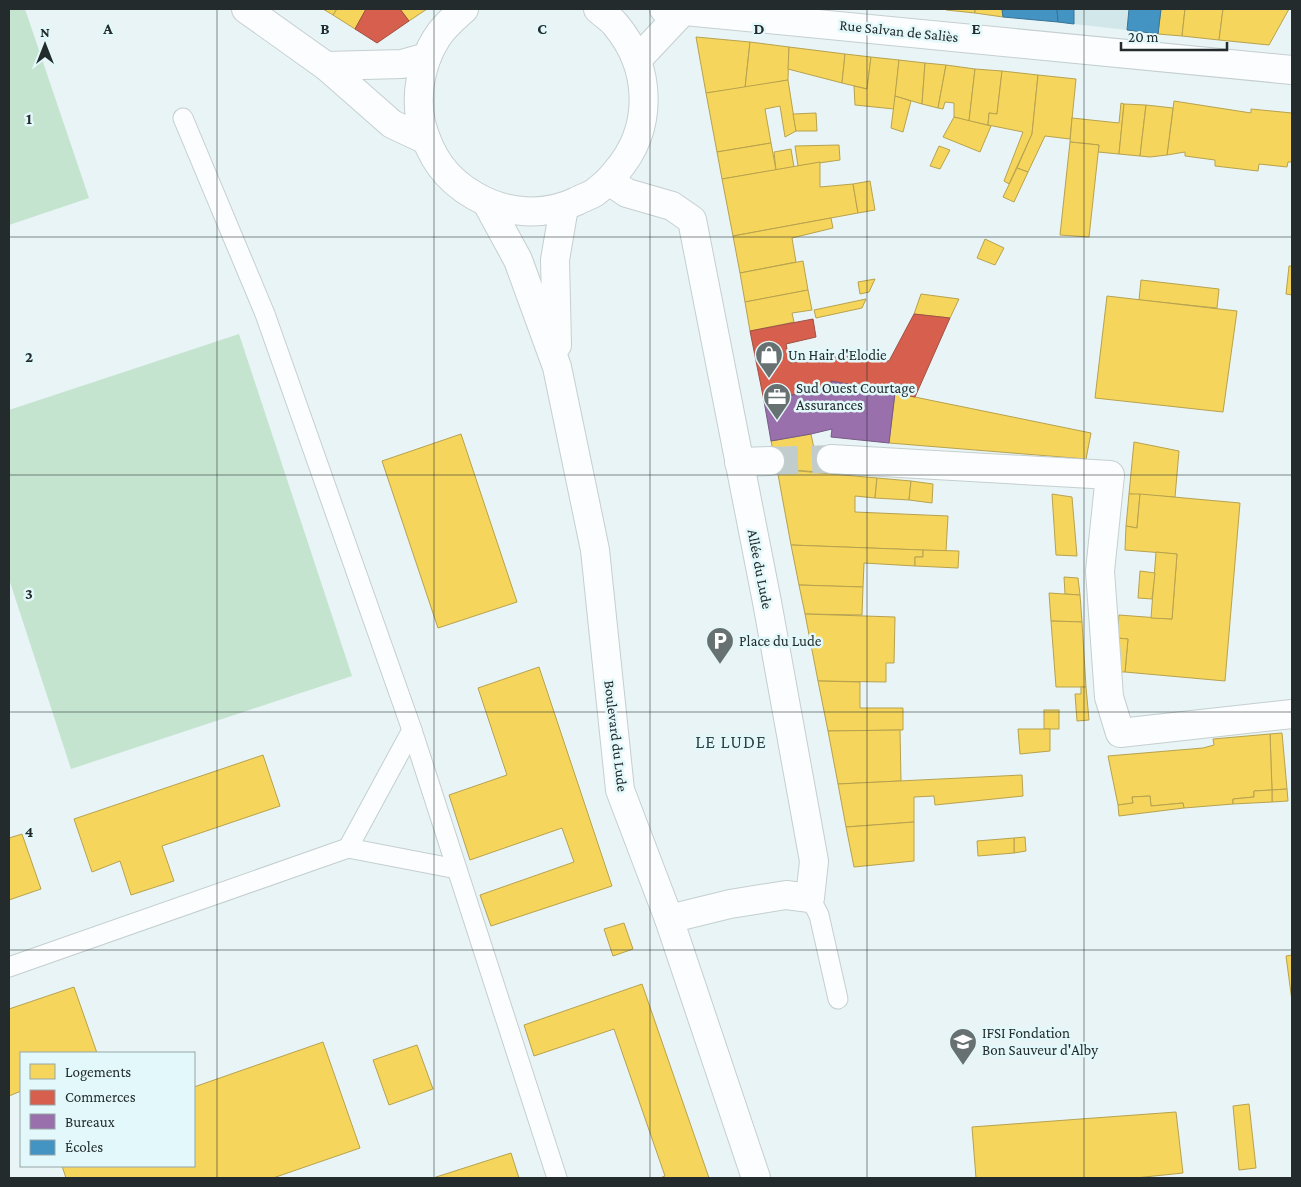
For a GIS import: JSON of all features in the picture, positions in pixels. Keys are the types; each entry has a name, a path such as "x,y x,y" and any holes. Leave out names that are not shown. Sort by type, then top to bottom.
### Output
{"street":[{"path":"246,9 326,66 392,124 426,140"},
{"path":"460,11 437,38 427,57 420,85 419,113 426,140 440,167 462,188 487,203 512,210 538,212 564,207 594,193 626,161 638,137 644,112 643,85 637,60 627,40 614,22 598,9"},
{"name":"Rue Salvan de Saliès","path":"637,60 677,9 1288,62"},
{"path":"326,66 402,64 427,57"},
{"name":"Allée du Lude","path":"608,181 627,193 672,206 692,220 765,593 814,861 810,898"},
{"path":"487,203 518,260 557,367"},
{"path":"557,367 555,260 564,207"},
{"name":"Boulevard du Lude","path":"557,367 595,550 620,790 668,919 756,1178"},
{"path":"830,459 1110,475 1100,572 1109,697 1120,733 1292,714"},
{"path":"739,462 770,461"},
{"path":"668,919 740,902 786,895 810,898"}],"lane":[{"path":"183,118 265,314 412,730 557,1178"},
{"path":"348,848 412,730"},
{"path":"9,967 348,848 457,869"},
{"path":"810,898 819,915 838,999"}],"shaded area":[{"path":"1074,9 1129,9 1127,30 1074,24"}],"green space":[{"path":"9,9 25,9 89,198 9,225"},
{"path":"239,334 352,676 71,769 9,579 9,410"}],"building: Logements":[{"path":"323,9 337,9 333,15"},
{"path":"337,9 366,9 355,29 333,15"},
{"path":"400,9 427,9 409,21"},
{"path":"975,9 975,13 946,10"},
{"path":"975,9 1002,9 1003,17 975,13"},
{"path":"1161,9 1185,9 1182,36 1158,34"},
{"path":"1185,9 1223,9 1219,40 1182,36"},
{"path":"1223,9 1289,9 1269,45 1219,40"},
{"path":"696,37 750,42 745,88 706,93"},
{"path":"750,42 789,47 788,80 745,88"},
{"path":"789,47 845,54 842,83 788,69"},
{"path":"845,54 871,57 867,89 842,83"},
{"path":"871,57 899,60 894,109 855,105 854,86 867,89"},
{"path":"899,60 925,63 922,104 895,96"},
{"path":"925,63 946,65 938,108 922,104"},
{"path":"946,65 975,69 969,121 954,117 954,103 945,102 943,109 938,108"},
{"path":"975,69 1002,71 997,114 989,113 988,125 969,121"},
{"path":"1002,71 1038,75 1032,134 1009,184 1004,181 1023,132 988,125 989,113 997,114"},
{"path":"1038,75 1076,79 1070,139 1045,136 1028,172 1017,168 1032,134"},
{"path":"788,80 796,131 785,137 780,106 765,109 771,143 717,152 706,93"},
{"path":"895,96 911,101 903,132 891,128"},
{"path":"1174,101 1251,113 1251,109 1292,113 1292,162 1288,162 1287,167 1259,164 1258,171 1215,166 1215,160 1185,156 1185,152 1167,155"},
{"path":"1121,103 1124,104 1119,154 1098,152 1099,145 1070,142 1072,118 1119,123"},
{"path":"1124,104 1146,105 1140,156 1119,154"},
{"path":"1146,105 1173,108 1167,155 1140,156"},
{"path":"816,113 817,131 796,131 793,114"},
{"path":"954,117 991,126 980,152 943,137"},
{"path":"1070,142 1099,145 1089,237 1060,235"},
{"path":"771,143 776,170 722,179 717,152"},
{"path":"839,145 840,160 798,166 795,146"},
{"path":"939,146 950,150 940,169 930,166"},
{"path":"791,149 794,167 776,170 774,152"},
{"path":"820,162 820,187 853,184 858,213 733,236 722,179"},
{"path":"1017,168 1028,172 1014,202 1003,197"},
{"path":"870,181 875,210 858,213 853,184"},
{"path":"831,218 833,228 792,238 796,262 740,273 733,236"},
{"path":"985,239 1004,248 995,265 977,258"},
{"path":"803,261 808,290 745,302 740,273"},
{"path":"1289,266 1292,266 1292,295 1286,294"},
{"path":"875,279 869,292 860,294 858,282"},
{"path":"1141,280 1219,289 1217,308 1139,300"},
{"path":"808,290 812,310 792,313 794,322 750,331 745,302"},
{"path":"921,294 959,299 950,318 914,314"},
{"path":"1107,296 1237,311 1223,412 1095,398"},
{"path":"866,299 862,308 816,318 814,310"},
{"path":"895,393 1091,433 1086,459 889,443"},
{"path":"461,434 517,602 438,628 382,461"},
{"path":"811,434 819,472 777,469 771,441"},
{"path":"1134,442 1179,451 1175,497 1129,494"},
{"path":"777,469 877,478 875,498 855,496 855,512 948,516 946,551 791,545"},
{"path":"877,478 911,481 909,500 875,498"},
{"path":"911,481 933,484 932,503 909,500"},
{"path":"1052,494 1072,497 1077,556 1056,555"},
{"path":"1129,494 1140,494 1137,528 1126,526"},
{"path":"1140,494 1240,503 1225,681 1125,672 1128,639 1117,638 1119,615 1172,619 1177,554 1125,550 1126,526 1137,528"},
{"path":"791,545 923,550 923,557 915,557 915,566 864,563 863,587 799,585"},
{"path":"923,550 959,551 958,568 915,566 915,557 923,557"},
{"path":"1156,552 1177,554 1172,619 1151,618"},
{"path":"1140,571 1155,573 1152,599 1138,598"},
{"path":"1064,577 1078,578 1080,595 1065,594"},
{"path":"799,585 863,587 862,615 805,614"},
{"path":"1049,593 1080,595 1082,622 1051,621"},
{"path":"805,614 895,617 894,663 886,663 886,682 818,681"},
{"path":"1051,621 1082,622 1086,687 1056,687"},
{"path":"1117,638 1128,639 1125,672 1114,672"},
{"path":"539,667 612,886 491,926 480,895 574,862 562,828 470,860 449,795 507,775 478,688"},
{"path":"818,681 860,682 860,708 903,708 903,730 828,731"},
{"path":"1081,687 1086,687 1089,720 1077,721 1075,694 1081,694"},
{"path":"1044,710 1059,710 1059,729 1044,729"},
{"path":"1018,729 1050,729 1050,751 1020,754"},
{"path":"900,730 901,781 838,784 828,731"},
{"path":"1282,733 1287,789 1272,790 1270,734"},
{"path":"1270,734 1272,790 1254,791 1254,797 1233,799 1233,804 1184,808 1183,803 1151,806 1150,796 1132,797 1133,803 1118,805 1108,756 1203,748 1214,745 1213,739"},
{"path":"263,755 280,806 162,846 174,881 131,895 120,861 92,872 74,819"},
{"path":"1022,775 1023,796 935,805 934,796 914,797 914,822 846,827 838,784"},
{"path":"1287,789 1288,801 1272,802 1272,790"},
{"path":"1272,790 1272,802 1233,804 1233,799 1254,797 1254,791"},
{"path":"1150,796 1151,806 1183,803 1184,808 1119,816 1118,805 1133,803 1132,797"},
{"path":"914,822 914,861 854,867 846,827"},
{"path":"22,834 41,889 9,900 9,838"},
{"path":"1025,837 1026,851 1014,853 1014,838"},
{"path":"1014,838 1014,853 978,856 977,841"},
{"path":"624,923 633,949 613,956 604,929"},
{"path":"1292,955 1292,1001 1286,956"},
{"path":"642,984 709,1178 660,1178 665,1176 614,1029 534,1056 524,1025"},
{"path":"74,987 97,1052 20,1052 20,1091 9,1096 9,1009"},
{"path":"323,1042 360,1148 273,1178 66,1178 62,1167 195,1167 195,1087"},
{"path":"417,1045 433,1089 389,1105 373,1060"},
{"path":"1249,1104 1256,1168 1239,1170 1233,1106"},
{"path":"1176,1112 1183,1173 1135,1178 976,1178 972,1127"},
{"path":"511,1153 519,1178 433,1178"}],"building: Commerces":[{"path":"366,9 400,9 409,21 377,43 355,29"},
{"path":"914,314 950,318 915,397 831,381 832,387 764,401 750,331 813,319 816,337 786,344 790,363 842,353 889,361"}],"building: Bureaux":[{"path":"831,381 895,393 889,443 831,437 832,429 771,441 764,401 832,387"}],"building: Écoles":[{"path":"1002,9 1057,9 1058,22 1003,17"},
{"path":"1057,9 1074,9 1074,24 1058,22"},
{"path":"1129,9 1161,9 1158,34 1127,30"}],"tunnel":[{"path":"770,461 831,459"}],"place":[{"name":"Un Hair d'Elodie","path":"769,379"},
{"name":"Sud Ouest Courtage Assurances","path":"777,421"},
{"name":"Place du Lude","path":"720,665"},
{"name":"IFSI Fondation Bon Sauveur d'Alby","path":"963,1066"}],"district":[{"name":"LE LUDE","path":"731,742"}]}
